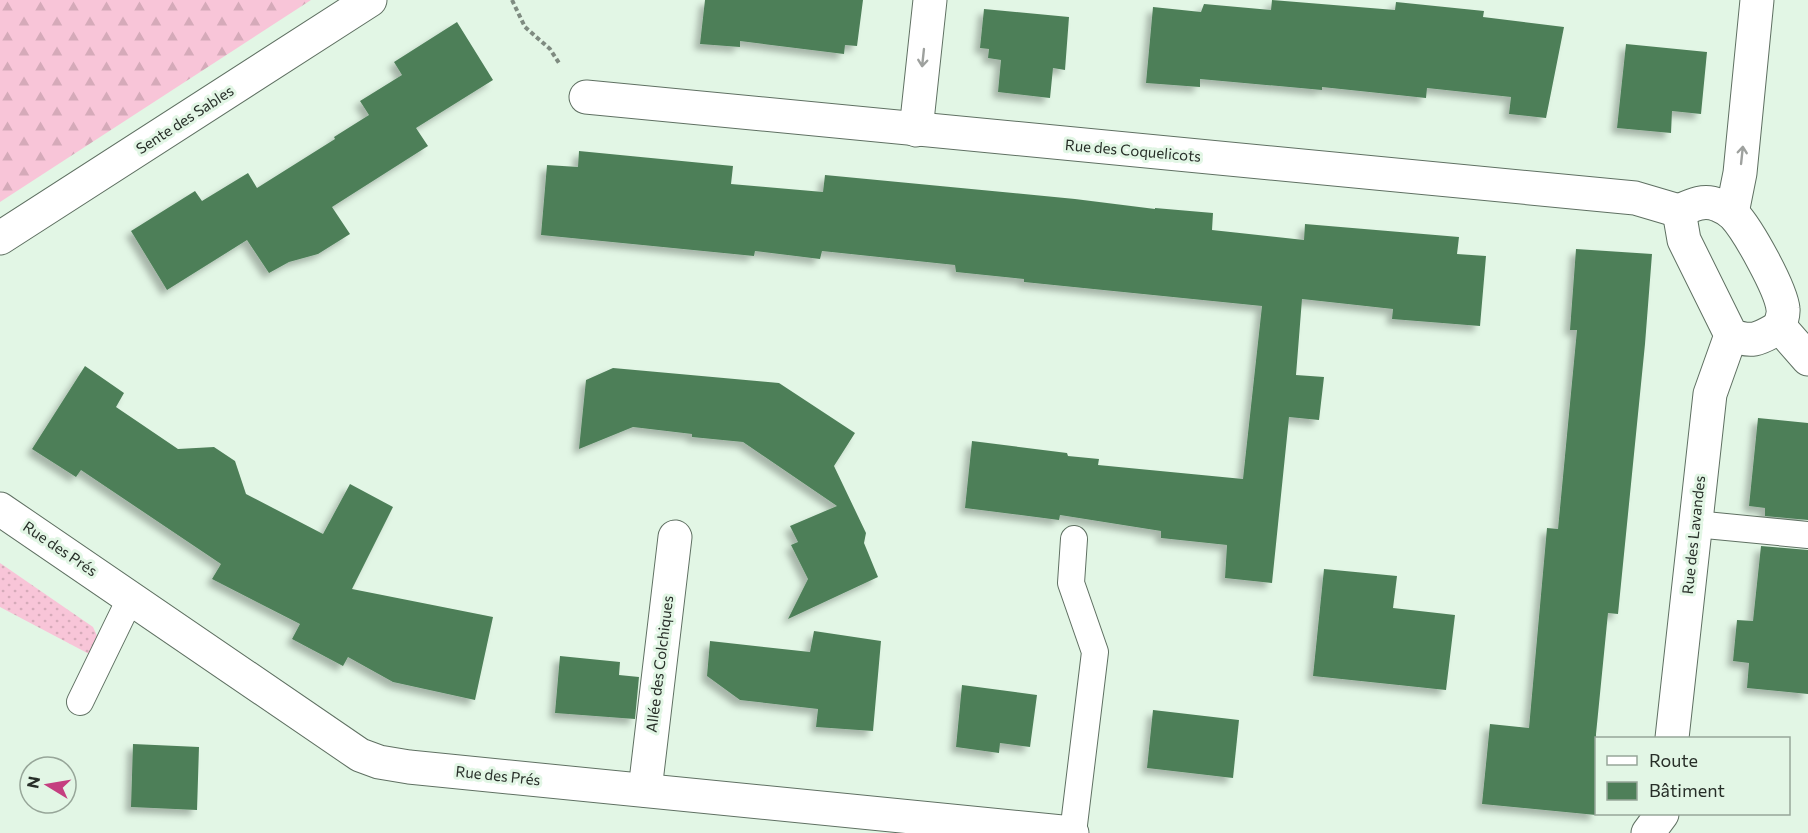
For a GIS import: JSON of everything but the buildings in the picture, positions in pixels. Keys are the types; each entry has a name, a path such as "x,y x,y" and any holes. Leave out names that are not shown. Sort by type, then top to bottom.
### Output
{"street":[{"name":"Sente des Sables","path":"0,238 370,0"},
{"path":"916,130 930,0"},
{"path":"1732,213 1740,173 1757,0"},
{"name":"Rue des Coquelicots","path":"586,97 1635,198 1679,211"},
{"path":"1708,202 1732,213 1746,232 1780,295 1783,310 1780,327 1756,340 1744,340 1731,335 1684,240 1679,211 1695,203 1708,202"},
{"path":"1780,327 1808,360"},
{"name":"Rue des Lavandes","path":"1672,737 1710,394 1731,335"},
{"name":"Rue des Prés","path":"0,508 360,755 379,762 409,767 1073,833"},
{"name":"Allée des Colchiques","path":"645,790 675,537"},
{"path":"1648,833 1661,815"},
{"path":"1663,815 1675,833"}],"lane":[{"path":"1695,524 1808,536"},
{"path":"1073,833 1095,652 1071,583 1074,539"},
{"path":"80,702 130,597"}],"path":[{"path":"512,0 525,27 550,49 586,97"}],"green space":[{"path":"0,0 311,0 0,202"},
{"path":"0,563 93,627 98,638 91,655 0,607"}]}
